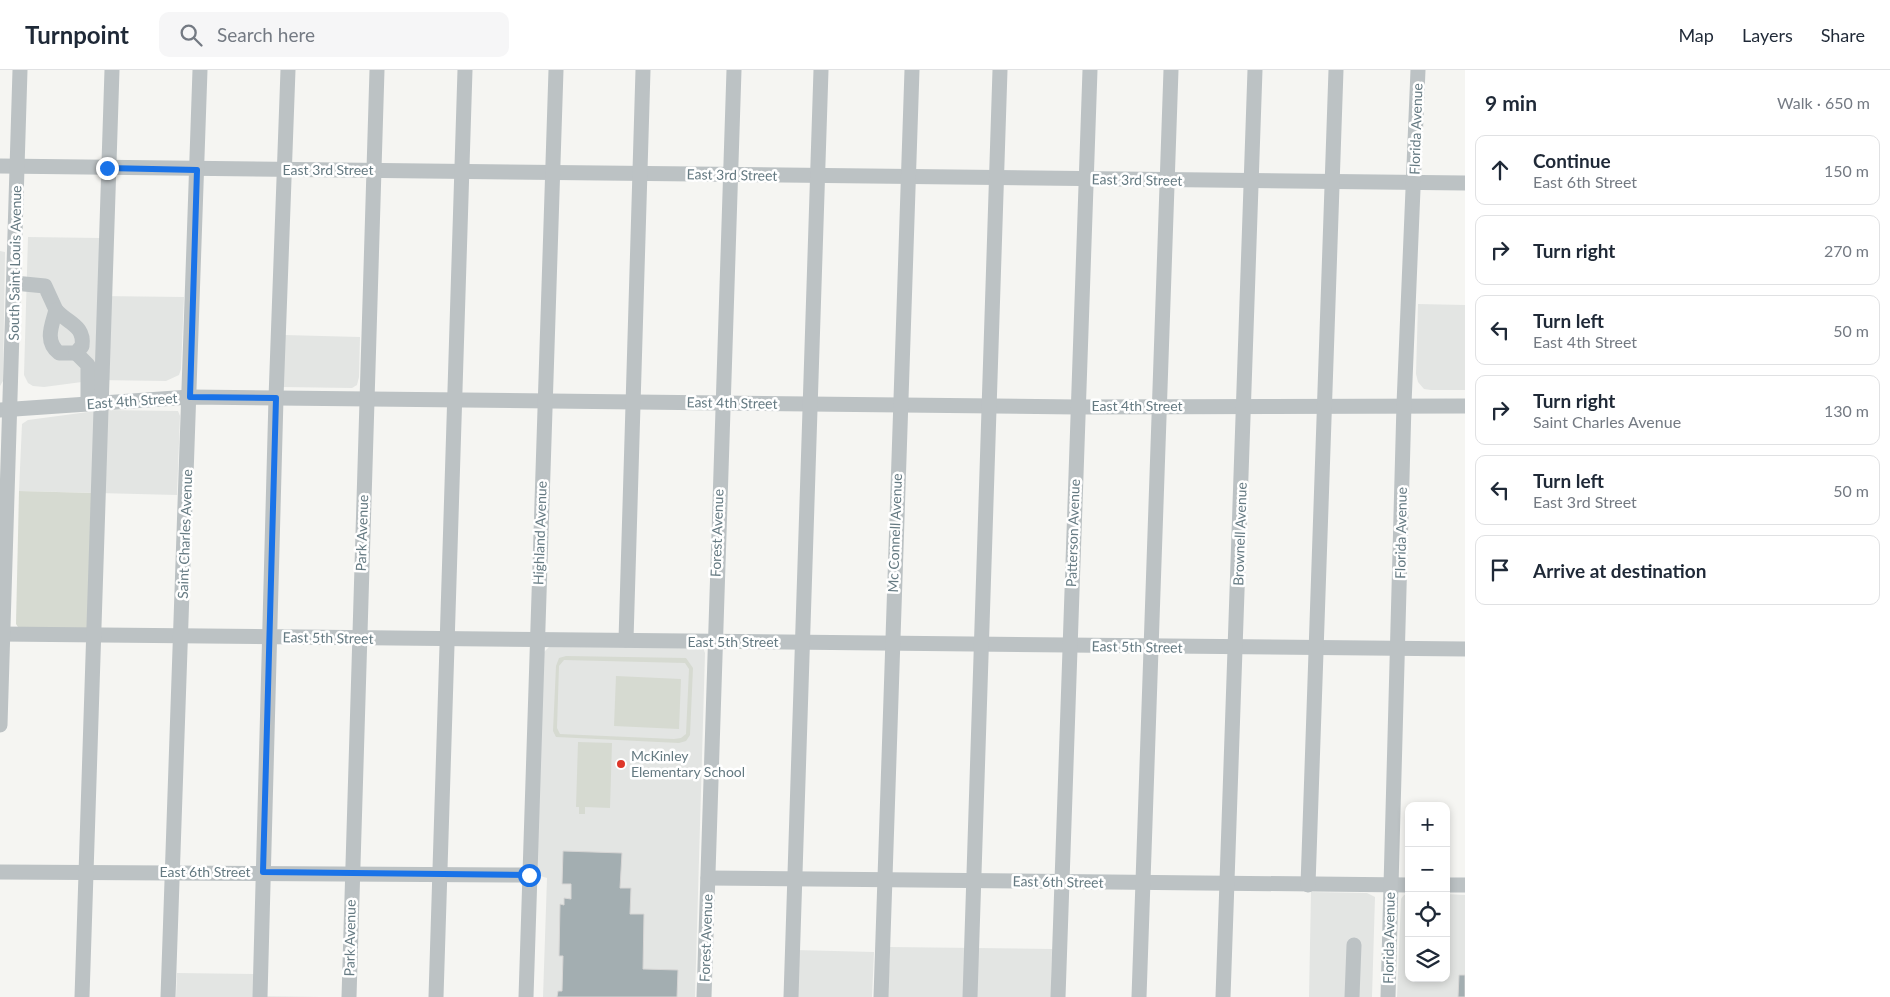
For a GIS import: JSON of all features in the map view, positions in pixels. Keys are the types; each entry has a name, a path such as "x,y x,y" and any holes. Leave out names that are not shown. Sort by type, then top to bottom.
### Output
{"street":[{"name":"South Saint Louis Avenue","path":"0,726 7,300 14,283 20,70"},
{"path":"82,997 92,635 94,404 102,346 112,70"},
{"name":"Saint Charles Avenue","path":"168,997 200,70"},
{"path":"260,997 276,398 288,70"},
{"name":"Park Avenue","path":"349,997 377,70"},
{"path":"436,997 449,639 465,70"},
{"name":"Highland Avenue","path":"526,997 536,640 556,70"},
{"path":"626,640 643,70"},
{"name":"Forest Avenue","path":"704,997 734,70"},
{"path":"791,997 821,70"},
{"name":"Mc Connell Avenue","path":"881,997 899,405 912,70"},
{"path":"970,997 1000,70"},
{"name":"Patterson Avenue","path":"1058,997 1090,70"},
{"path":"1139,997 1171,70"},
{"name":"Brownell Avenue","path":"1223,997 1255,70"},
{"path":"1308,884 1326,405 1331,182 1336,70"},
{"name":"Florida Avenue","path":"1388,997 1404,404 1418,70"},
{"name":"East 3rd Street","path":"0,166 197,170 373,170 1465,183"},
{"path":"14,283 45,286 56,310 78,328 82,337 79,349 88,365 94,404"},
{"path":"56,310 50,329 52,346 64,354 79,349 102,346"},
{"name":"East 4th Street","path":"6,410 190,397 1077,407 1404,404 1465,406"},
{"name":"East 5th Street","path":"2,634 1465,649"},
{"name":"East 6th Street","path":"0,872 529,875"},
{"name":"East 6th Street","path":"708,878 1405,885"},
{"path":"1450,885 1465,885"},
{"path":"1352,997 1354,945"}],"shaded area":[{"path":"28,237 100,238 99,296 184,297 181,369 179,375 166,381 97,380 44,387 33,386 28,383 24,375"},
{"path":"0,251 5,252 3,381 0,386"},
{"path":"1418,304 1465,305 1465,390 1424,389 1418,382 1416,374"},
{"path":"284,335 360,337 357,385 352,388 282,387"},
{"path":"103,410 178,411 180,416 177,495 19,491 22,424 28,420"},
{"path":"19,491 93,493 88,629 18,627 16,624"},
{"name":"McKinley Elementary School","path":"549,647 703,648 705,653 695,997 543,997 547,878 537,875 543,653"},
{"path":"566,656 686,658 693,668 690,735 686,741 679,743 556,737 553,731 556,666 559,658","holes":["564,660 685,663 689,669 686,734 681,738 560,734 557,728 559,666"]},
{"path":"616,676 681,679 679,729 614,726"},
{"path":"578,742 612,743 610,808 585,807 585,814 579,814 579,807 576,807"},
{"path":"1311,892 1367,893 1375,897 1372,997 1309,997"},
{"path":"1450,894 1465,895 1465,997 1397,997 1401,899 1404,895 1405,982 1450,982"},
{"path":"890,947 1052,949 1051,997 888,997"},
{"path":"795,950 874,952 872,997 794,997"},
{"path":"177,973 254,974 253,996 320,997 176,997"}],"building":[{"path":"563,851 622,853 620,888 631,888 630,914 644,914 643,969 678,970 677,997 557,997 558,991 562,991 563,956 559,956 560,904 564,905 564,898 571,899 571,884 562,884"},
{"path":"1459,975 1465,975 1465,997 1458,997"}],"place":[{"name":"McKinley Elementary School","path":"621,764"}],"route":[{"path":"107,168 197,170 190,397 276,398 263,872 529,875"}]}
